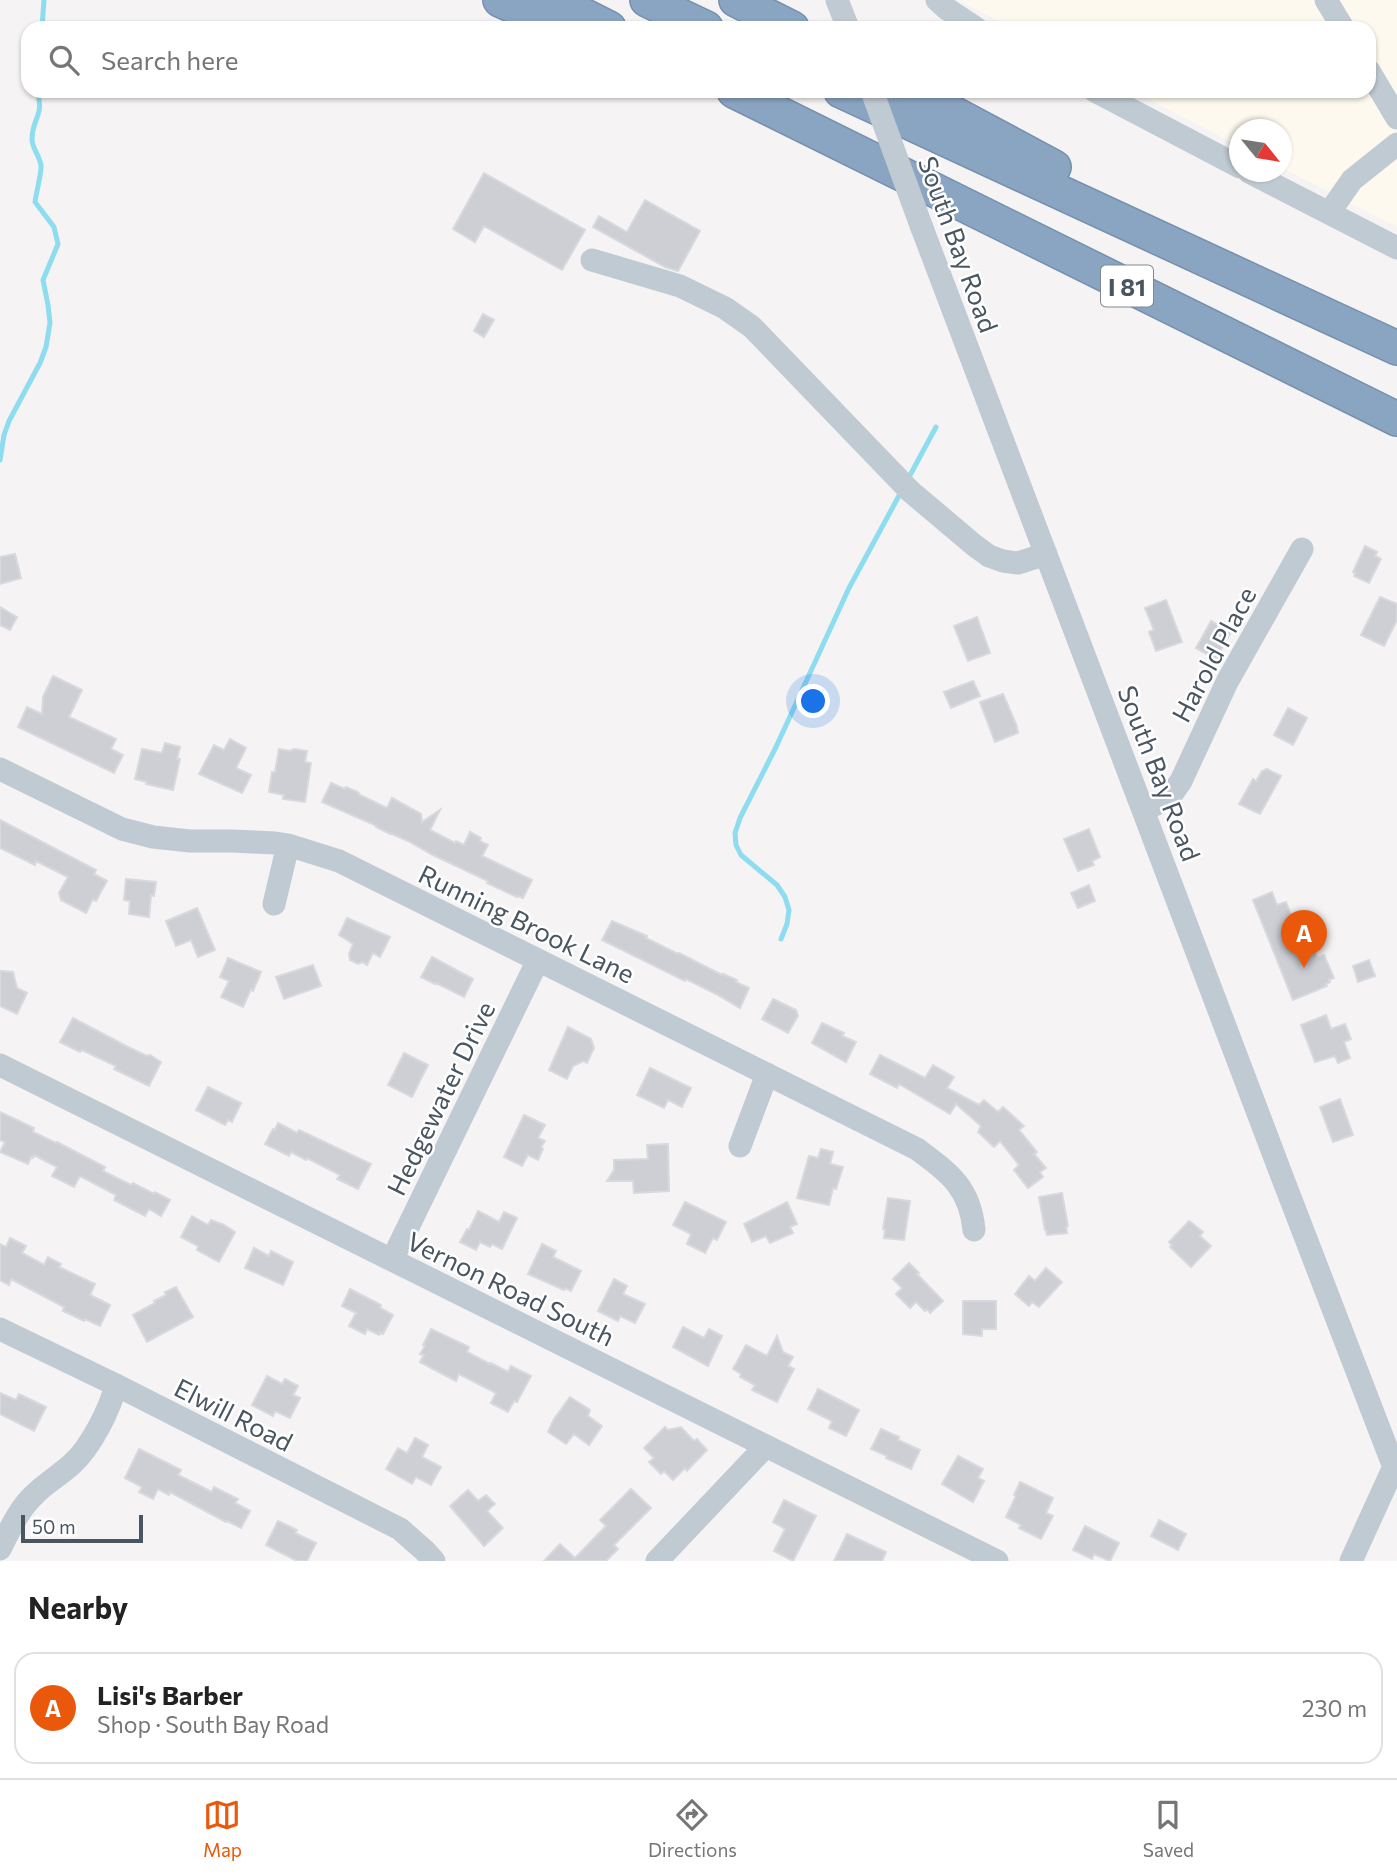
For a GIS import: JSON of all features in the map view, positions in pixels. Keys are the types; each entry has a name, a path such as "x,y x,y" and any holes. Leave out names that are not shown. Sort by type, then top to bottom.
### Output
{"highway":[{"path":"500,0 546,21"},
{"path":"553,0 595,21"},
{"path":"647,0 691,21"},
{"path":"736,0 778,21"},
{"name":"I 81","path":"729,98 858,153 1397,419"},
{"path":"748,98 858,153"},
{"path":"856,98 1397,348"},
{"name":"I 81","path":"925,98 1147,218 1397,348"}],"street":[{"path":"837,0 846,21"},
{"path":"937,0 965,21"},
{"path":"1326,0 1339,21"},
{"path":"1376,83 1397,118"},
{"name":"South Bay Road","path":"875,98 1278,1166 1396,1467"},
{"path":"1108,98 1229,161"},
{"path":"1329,214 1352,180 1397,145"},
{"path":"1268,182 1397,248"},
{"path":"592,260 691,291 725,308 752,327 910,491 989,556 1018,563 1046,554"},
{"name":"Harold Place","path":"1144,810 1169,798 1181,781 1227,682 1302,549"},
{"name":"Running Brook Lane","path":"0,769 122,829 142,835 190,841 288,845 339,861 917,1149 945,1170 965,1194 974,1230"},
{"path":"274,904 288,845"},
{"name":"Hedgewater Drive","path":"392,1260 538,960"},
{"name":"Vernon Road South","path":"0,1065 997,1561"},
{"path":"740,1146 767,1074"},
{"name":"Elwill Road","path":"0,1329 400,1529 434,1561"},
{"path":"0,1549 19,1513 33,1495 73,1463 87,1446 112,1399 116,1385"},
{"path":"657,1561 766,1446"},
{"path":"1351,1561 1396,1467"}],"shaded area":[{"path":"958,0 1397,0 1397,227 1292,173 1292,119 1229,119 1229,141 1146,98 1376,98 1376,21 998,21"}],"building":[{"path":"484,173 585,230 562,270 484,226 475,242 453,229"},
{"path":"645,200 700,231 678,271 665,267 593,227 599,216 627,232"},
{"path":"483,314 494,320 484,337 474,331"},
{"path":"1365,546 1377,552 1375,556 1381,559 1369,583 1354,576 1353,572"},
{"path":"15,554 21,578 0,584 0,557"},
{"path":"1380,597 1397,604 1397,620 1384,646 1361,635"},
{"path":"1166,600 1182,642 1156,651 1149,632 1154,630 1145,608"},
{"path":"0,607 17,617 10,630 0,625"},
{"path":"977,617 990,653 968,661 954,626"},
{"path":"1211,621 1231,632 1216,659 1196,648"},
{"path":"53,676 82,690 69,717 116,739 111,749 123,755 114,773 18,727 27,707 42,714 43,697"},
{"path":"973,681 980,696 951,708 944,692"},
{"path":"1003,694 1018,733 995,742 980,702"},
{"path":"1288,708 1307,718 1293,745 1274,735"},
{"path":"230,739 246,748 236,768 251,775 242,793 199,774 214,745 224,750"},
{"path":"165,743 180,747 173,790 135,779 142,749 162,753"},
{"path":"279,749 307,751 305,762 311,763 305,802 283,799 284,795 269,792"},
{"path":"1267,769 1281,776 1260,814 1239,804 1253,779 1256,781 1262,771"},
{"path":"331,783 358,792 387,808 392,798 421,814 422,822 440,810 430,830 464,845 470,832 481,838 480,841 488,845 482,856 532,880 523,898 322,802"},
{"path":"0,820 96,870 94,874 107,881 86,913 61,900 59,893 68,877 36,861 35,865 0,848"},
{"path":"1089,829 1100,857 1092,861 1094,865 1078,871 1064,839"},
{"path":"126,879 156,882 154,896 151,895 149,917 129,914 130,901 124,900"},
{"path":"1089,885 1095,901 1078,908 1071,893"},
{"path":"1272,892 1277,905 1286,902 1301,941 1309,938 1317,958 1324,955 1334,978 1329,980 1327,986 1293,1000 1253,900"},
{"path":"197,908 215,950 198,957 191,940 176,946 166,921"},
{"path":"347,918 390,937 380,957 373,953 367,965 350,960 353,944 339,935"},
{"path":"612,921 749,988 740,1008 686,979 685,981 602,940"},
{"path":"432,957 473,979 464,997 421,977"},
{"path":"228,958 261,972 243,1007 221,997 229,981 220,977"},
{"path":"1369,960 1375,976 1358,982 1353,966"},
{"path":"313,965 321,986 284,999 276,977"},
{"path":"0,971 13,972 17,988 27,993 17,1014 0,1006"},
{"path":"773,999 796,1010 798,1016 788,1033 762,1019"},
{"path":"1326,1015 1331,1029 1345,1024 1351,1039 1344,1042 1350,1058 1338,1063 1335,1056 1315,1062 1301,1025"},
{"path":"73,1018 161,1062 149,1086 114,1069 116,1066 60,1042"},
{"path":"822,1023 856,1042 846,1062 812,1043"},
{"path":"568,1027 591,1039 594,1048 587,1063 583,1061 573,1066 567,1079 549,1070"},
{"path":"404,1053 428,1065 412,1097 388,1085"},
{"path":"880,1055 925,1078 933,1065 954,1077 947,1088 979,1105 984,1100 998,1112 1003,1107 1024,1126 1019,1130 1046,1168 1040,1172 1043,1177 1028,1188 1014,1170 1019,1165 1000,1141 994,1147 978,1132 981,1126 956,1104 950,1114 899,1084 897,1088 870,1074"},
{"path":"650,1068 691,1088 682,1107 668,1100 664,1108 637,1095"},
{"path":"208,1087 241,1103 232,1122 228,1120 225,1125 196,1110"},
{"path":"1340,1099 1353,1135 1333,1142 1320,1107"},
{"path":"0,1112 34,1128 33,1132 105,1167 103,1171 170,1200 161,1216 149,1209 145,1216 114,1200 116,1195 80,1176 74,1187 52,1176 57,1167 34,1155 28,1164 0,1152 5,1142 0,1140"},
{"path":"524,1115 545,1125 538,1138 545,1141 538,1160 528,1155 522,1166 504,1157"},
{"path":"278,1123 371,1164 358,1189 337,1179 340,1175 307,1158 306,1160 291,1152 289,1156 265,1144"},
{"path":"668,1144 669,1191 634,1193 633,1181 607,1181 614,1170 614,1160 648,1159 647,1145"},
{"path":"821,1149 833,1152 830,1164 843,1167 836,1189 833,1188 829,1205 797,1198 809,1156 818,1158"},
{"path":"1062,1193 1067,1233 1047,1235 1039,1197"},
{"path":"888,1198 910,1201 904,1240 884,1238"},
{"path":"685,1202 726,1222 717,1240 713,1238 705,1253 687,1244 691,1234 673,1225"},
{"path":"787,1202 797,1224 790,1227 793,1233 770,1243 766,1236 752,1242 744,1224"},
{"path":"478,1211 499,1222 504,1212 517,1218 502,1249 480,1242 476,1250 460,1242"},
{"path":"192,1216 208,1225 211,1220 235,1232 219,1262 181,1237"},
{"path":"1189,1221 1203,1232 1200,1236 1211,1246 1191,1267 1170,1247 1172,1245 1169,1242"},
{"path":"10,1238 26,1246 22,1253 44,1265 48,1257 61,1264 59,1267 95,1284 90,1295 110,1305 100,1326 63,1311 64,1307 11,1279 9,1285 0,1280 0,1244 6,1247"},
{"path":"542,1244 556,1251 553,1257 581,1271 571,1291 528,1274"},
{"path":"254,1248 269,1256 271,1251 293,1262 283,1285 245,1268"},
{"path":"909,1263 943,1301 930,1313 916,1302 910,1308 896,1294 902,1288 893,1279"},
{"path":"1046,1268 1062,1282 1039,1307 1032,1302 1029,1306 1015,1294 1029,1276 1035,1281"},
{"path":"614,1279 627,1286 623,1294 645,1304 635,1323 620,1316 618,1321 598,1311"},
{"path":"176,1287 193,1317 147,1342 133,1315"},
{"path":"350,1289 381,1305 380,1308 393,1315 383,1334 379,1335 367,1329 365,1334 349,1326 356,1313 342,1306"},
{"path":"963,1301 996,1301 996,1329 982,1329 982,1336 963,1334"},
{"path":"683,1327 704,1338 709,1329 722,1336 708,1366 673,1347"},
{"path":"431,1329 469,1347 467,1352 490,1364 508,1372 511,1366 531,1376 517,1402 514,1401 508,1412 491,1403 496,1393 459,1374 456,1381 420,1362 424,1355 420,1354 425,1346 423,1345"},
{"path":"777,1336 783,1352 793,1357 788,1366 794,1369 777,1402 752,1390 755,1385 740,1377 741,1374 733,1369 746,1345 767,1356"},
{"path":"267,1376 282,1384 285,1379 298,1386 293,1395 300,1398 290,1418 275,1411 273,1416 252,1405"},
{"path":"818,1389 859,1410 846,1436 829,1428 832,1421 808,1409"},
{"path":"0,1393 16,1400 19,1394 46,1407 34,1431 0,1414"},
{"path":"570,1397 590,1410 588,1416 602,1426 589,1445 574,1434 566,1444 548,1432"},
{"path":"665,1427 668,1430 681,1427 707,1450 687,1471 685,1468 673,1480 664,1471 661,1474 649,1462 654,1458 644,1448"},
{"path":"881,1429 920,1450 911,1469 871,1449"},
{"path":"415,1438 428,1445 422,1457 441,1467 431,1485 416,1477 412,1484 386,1469 398,1448 407,1453"},
{"path":"139,1449 181,1470 178,1475 212,1492 214,1487 238,1499 235,1503 250,1511 241,1528 170,1492 169,1495 158,1489 153,1499 139,1492 142,1487 125,1478"},
{"path":"958,1456 983,1469 978,1478 984,1481 973,1502 942,1484"},
{"path":"1020,1482 1053,1498 1046,1513 1053,1516 1041,1539 1019,1528 1021,1525 1006,1517"},
{"path":"631,1489 651,1508 614,1545 618,1549 606,1561 544,1561 560,1544 575,1558 606,1526 600,1520"},
{"path":"468,1490 478,1501 486,1495 495,1504 487,1511 503,1528 484,1546 450,1506"},
{"path":"784,1500 816,1516 793,1561 774,1551 785,1529 773,1522"},
{"path":"1159,1520 1186,1534 1178,1550 1151,1536"},
{"path":"278,1521 316,1543 307,1561 297,1561 266,1545"},
{"path":"1085,1526 1119,1543 1110,1561 1094,1554 1092,1559 1073,1550"},
{"path":"847,1534 886,1552 882,1561 834,1561"}],"waterway":[{"path":"42,21 44,0"},
{"path":"0,460 9,421 40,363 50,323 43,280 58,244 54,227 35,202 41,168 32,139 40,106 39,98"},
{"path":"908,479 936,427"},
{"path":"781,939 789,910 785,897 777,885 741,855 736,845 735,833 849,588 901,492"}],"place":[{"name":"Lisi's Barber","path":"1304,968"}]}
